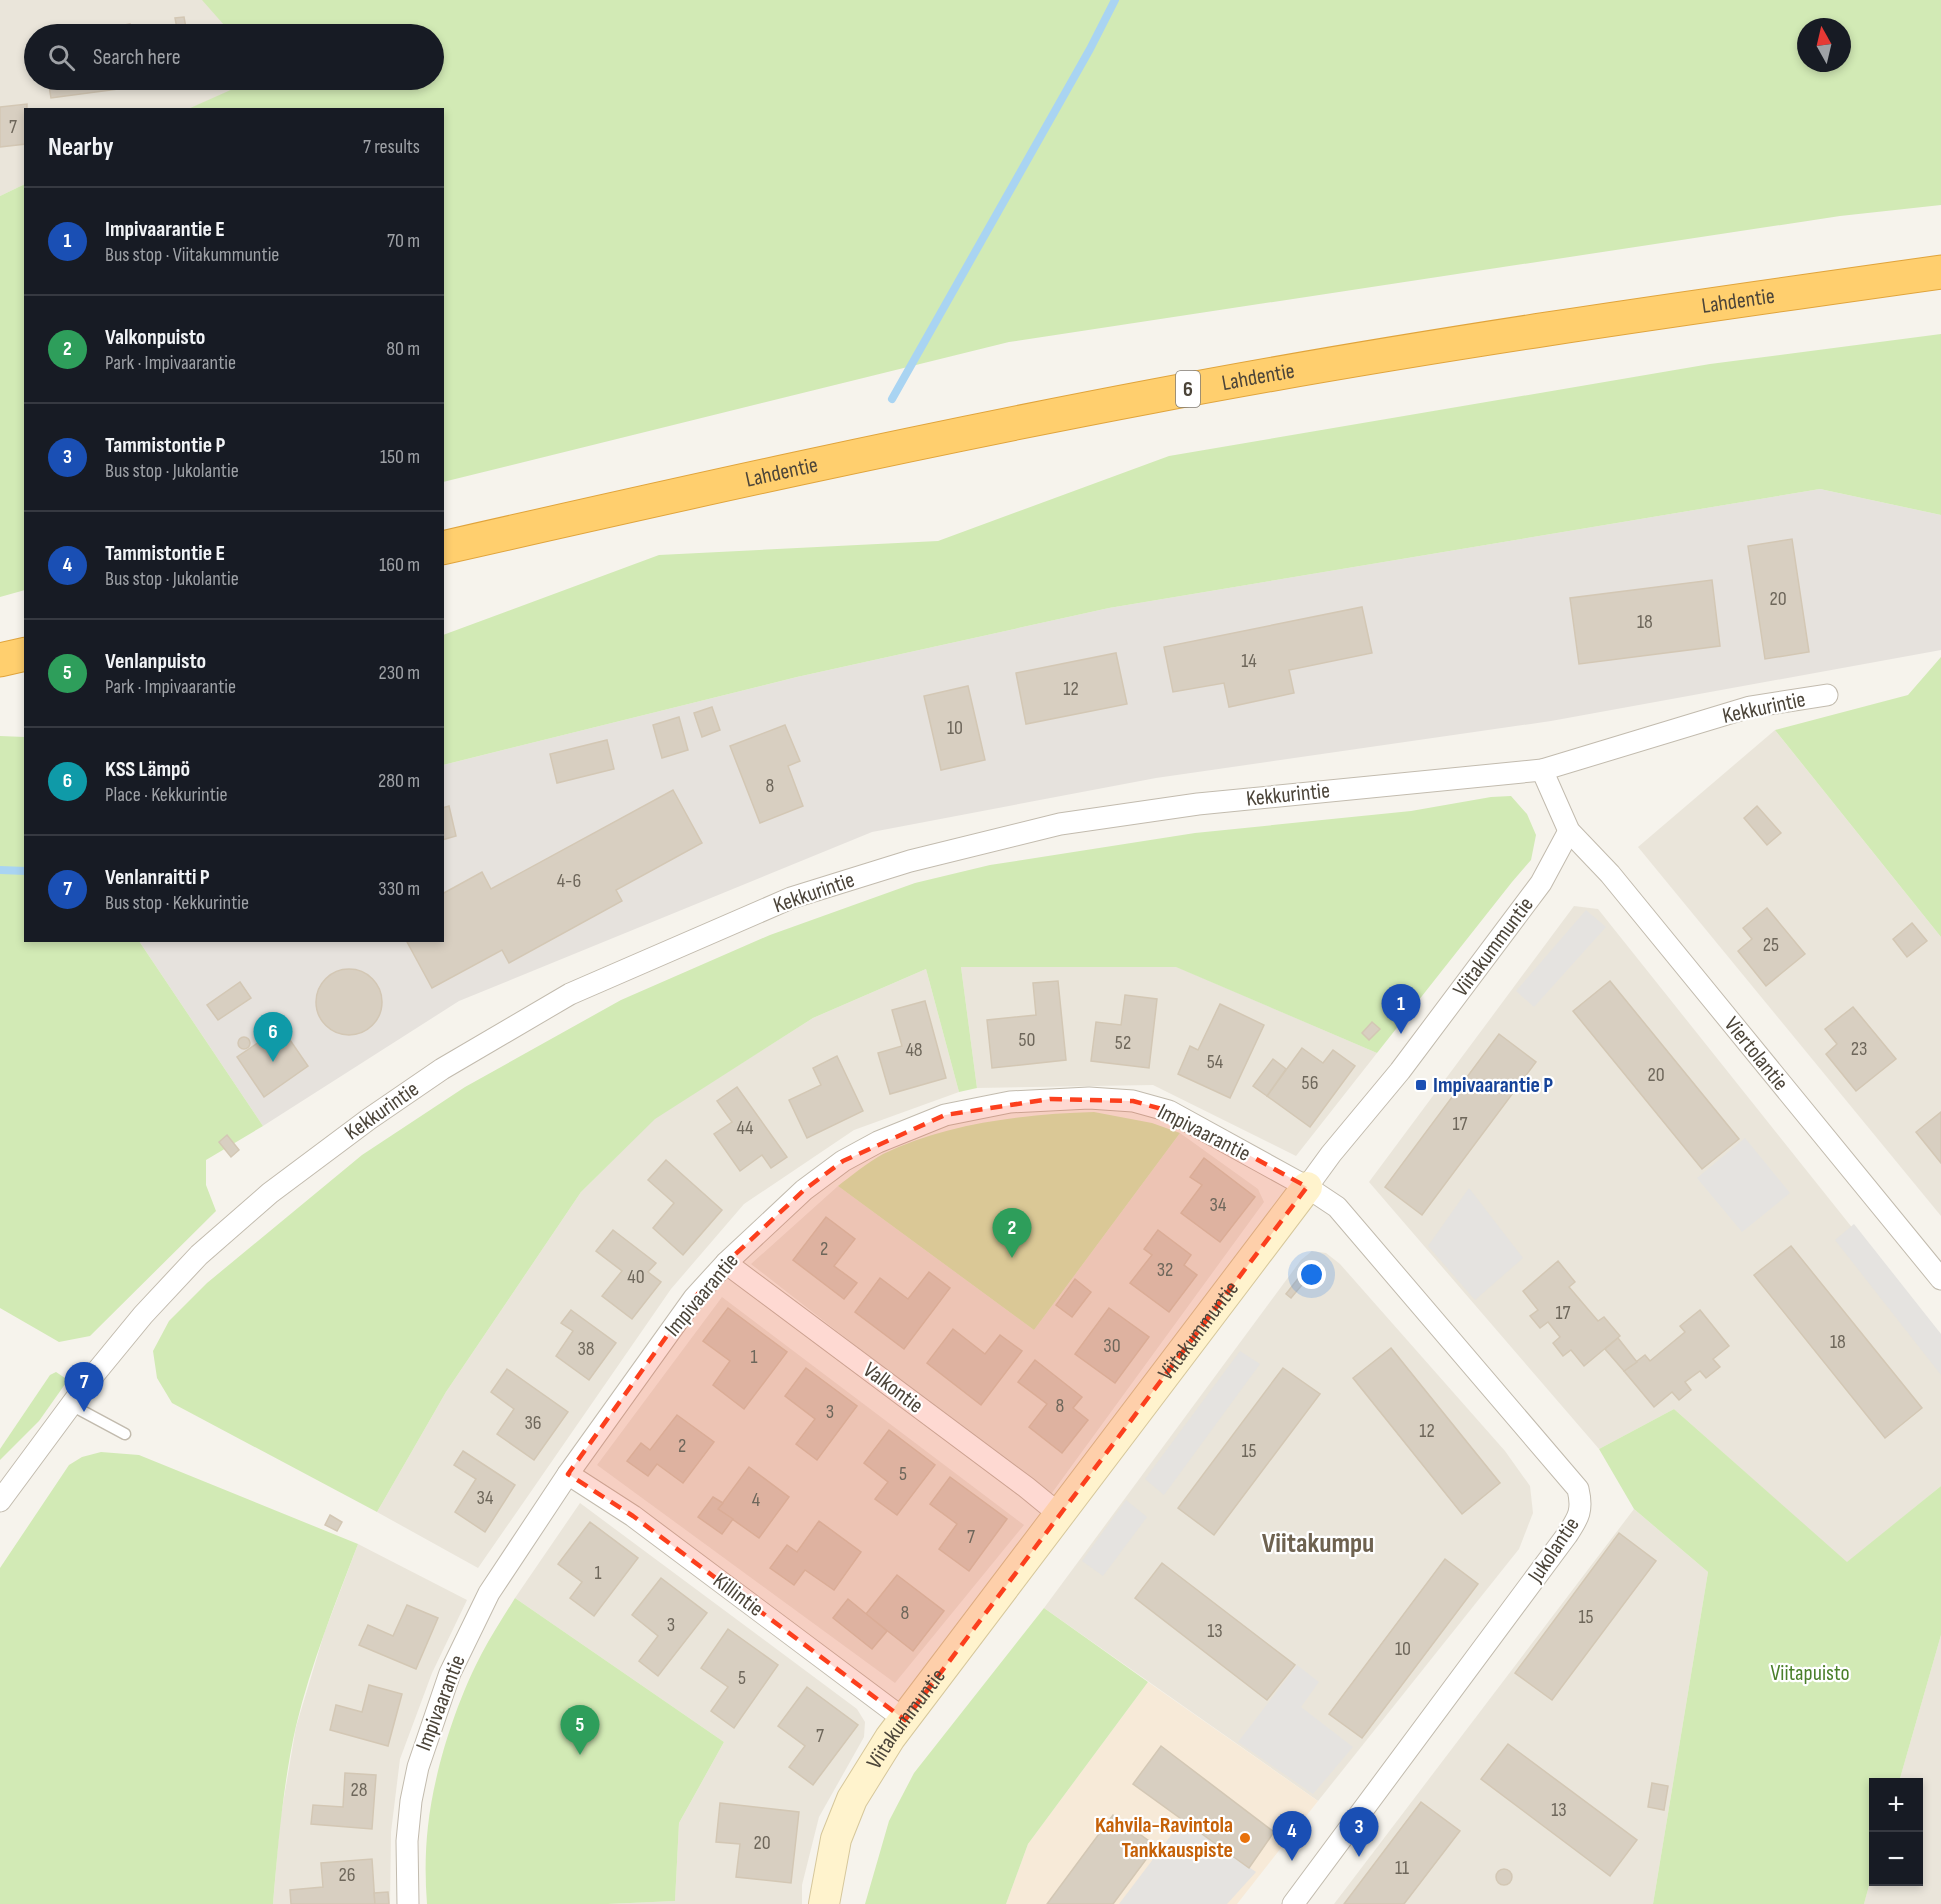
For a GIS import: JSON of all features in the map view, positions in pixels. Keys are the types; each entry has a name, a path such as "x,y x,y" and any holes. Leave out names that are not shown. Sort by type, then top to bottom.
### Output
{"highway":[{"name":"Lahdentie","path":"444,548 839,459 1165,394 1415,350 1941,272"},
{"path":"0,660 24,654"}],"street":[{"name":"Kekkurintie","path":"0,1502 71,1405 143,1315 199,1255 270,1193 369,1119 441,1069 570,994 791,898 910,861 1060,824 1198,804 1542,770 1750,707 1827,695"},
{"path":"1542,770 1569,831"},
{"name":"Viitakummuntie","path":"824,1904 836,1839 852,1799 890,1738 1331,1154 1400,1071 1541,883 1569,831"},
{"name":"Viertolantie","path":"1569,831 1610,874 1941,1279"},
{"name":"Impivaarantie","path":"408,1904 407,1841 417,1767 450,1673 489,1593 568,1474 694,1298 726,1263 804,1190 843,1161 878,1142 945,1115 1010,1102 1089,1098 1133,1101 1169,1112 1307,1187"},
{"name":"Jukolantie","path":"1293,1904 1567,1535 1577,1520 1582,1505 1578,1489 1563,1470 1337,1207 1307,1187"},
{"name":"Valkontie","path":"726,1263 1017,1480 1059,1514"},
{"name":"Killintie","path":"568,1474 633,1516 905,1720"}],"lane":[{"path":"71,1405 125,1434"}],"highlighted area":[{"path":"1050,1099 1133,1101 1169,1111 1307,1187 905,1720 633,1516 568,1474 694,1298 726,1263 804,1190 843,1161 945,1115"}],"shaded area":[{"path":"0,0 204,0 225,24 24,24 24,90 232,90 191,108 24,108 24,184 0,196"},
{"path":"1820,489 1941,515 1941,650 1551,721 1156,778 872,832 459,1001 263,1126 140,942 444,942 444,765 797,677 1109,608"},
{"path":"1775,730 1941,937 1941,1216 1638,847"},
{"path":"1574,906 1598,909 1941,1339 1941,1486 1847,1563 1674,1409 1599,1449 1369,1182"},
{"path":"1586,910 1606,927 1534,1007 1516,991"},
{"path":"961,967 1177,967 1377,1053 1296,1156 1153,1085 977,1088"},
{"path":"926,969 959,1092 854,1130 744,1204 671,1289 478,1568 377,1512 446,1392 581,1192 655,1118 813,1018"},
{"path":"1180,1133 1258,1189 1264,1202 1049,1497 751,1264 838,1186 1034,1330"},
{"path":"1745,1138 1790,1193 1742,1232 1697,1178"},
{"path":"1469,1188 1523,1258 1475,1300 1428,1246"},
{"path":"1854,1224 1941,1334 1941,1375 1835,1240"},
{"path":"1312,1251 1326,1253 1340,1264 1505,1451 1530,1486 1533,1513 1519,1549 1318,1801 1044,1608 1301,1260"},
{"path":"722,1297 1024,1525 895,1683 597,1465"},
{"path":"1240,1351 1260,1364 1164,1495 1145,1479"},
{"path":"1126,1500 1147,1517 1103,1576 1082,1561"},
{"path":"580,1503 857,1709 865,1722 864,1737 819,1817 802,1885 802,1904 608,1904 675,1901 679,1823 724,1742 515,1598"},
{"path":"1634,1509 1708,1572 1653,1904 1334,1904"},
{"path":"358,1544 467,1600 432,1673 400,1759 391,1832 390,1904 273,1904 280,1821 296,1727 324,1634"},
{"path":"1941,1635 1941,1904 1864,1904 1869,1886 1923,1886 1923,1778 1900,1778"},
{"path":"1297,1665 1319,1682 1301,1707 1353,1747 1313,1794 1238,1742"},
{"path":"1148,1682 1318,1801 1237,1904 1006,1904 1028,1844"},
{"path":"1182,1821 1256,1872 1227,1904 1119,1904"}],"green space":[{"path":"202,0 1941,0 1941,205 1840,216 1009,342 444,482 444,108 190,108 231,90 444,90 444,24 223,24"},
{"path":"24,184 24,590 0,597 0,196"},
{"path":"1941,334 1941,515 1820,489 1109,608 797,677 444,765 444,635 659,555 938,541 1169,456 1710,364"},
{"path":"1941,657 1941,937 1775,730 1908,695"},
{"path":"0,736 24,737 24,942 140,942 263,1126 206,1160 206,1185 216,1211 90,1336 59,1342 0,1308"},
{"path":"1511,796 1527,814 1536,835 1531,860 1377,1053 1176,967 961,967 977,1088 959,1092 926,969 813,1018 655,1119 581,1192 446,1392 377,1512 172,1403 157,1378 153,1351 169,1321 207,1283 362,1155 465,1087 621,1000 770,935 915,883 990,865 1195,833 1411,811 1491,797"},
{"path":"1094,1112 1152,1123 1180,1133 1034,1330 838,1186 883,1154 933,1135 986,1122 1014,1118"},
{"path":"56,1372 68,1380 39,1421 0,1460 0,1449 50,1375"},
{"name":"Viitapuisto","path":"1674,1409 1847,1562 1941,1486 1941,1635 1900,1778 1869,1778 1869,1886 1864,1904 1653,1904 1708,1572 1634,1509 1599,1449"},
{"path":"101,1452 139,1455 358,1544 316,1657 296,1726 284,1792 273,1904 0,1904 0,1568 69,1465 82,1457"},
{"path":"515,1598 724,1742 679,1823 675,1901 608,1904 427,1904 427,1836 441,1760 472,1672"},
{"path":"1044,1608 1148,1682 1028,1844 1006,1904 865,1904 889,1821 914,1773"}],"building":[{"path":"184,17 185,24 176,24 175,18"},
{"path":"50,90 111,90 51,98"},
{"path":"27,104 27,108 24,108 24,144 0,147 0,107"},
{"path":"1792,539 1809,652 1765,659 1748,546"},
{"path":"1712,580 1720,646 1579,664 1570,598"},
{"path":"1362,607 1372,653 1289,670 1294,693 1229,707 1224,683 1173,692 1164,647"},
{"path":"1116,653 1127,704 1026,724 1016,673"},
{"path":"968,686 985,760 941,770 924,696"},
{"path":"712,707 720,730 702,737 694,713"},
{"path":"679,717 688,750 662,758 653,725"},
{"path":"785,725 800,761 788,766 803,806 760,823 730,746"},
{"path":"607,740 614,769 557,783 550,754"},
{"path":"673,790 702,843 616,890 622,901 509,963 502,950 432,988 407,942 444,942 444,893 482,872 491,889"},
{"path":"449,806 456,836 444,839 444,807"},
{"path":"1757,806 1781,833 1767,845 1744,818"},
{"path":"1767,908 1805,954 1766,986 1738,951 1752,939 1743,928"},
{"path":"1912,923 1927,941 1907,957 1893,939"},
{"path":"343,969 355,969 373,978 380,989 382,1002 380,1015 373,1026 362,1033 343,1035 330,1030 321,1021 316,1008 316,996 321,983 330,974"},
{"path":"1058,981 1066,1060 992,1068 987,1020 1036,1015 1033,983"},
{"path":"1610,981 1739,1139 1702,1169 1573,1011"},
{"path":"240,982 251,998 218,1020 207,1005"},
{"path":"1125,995 1157,999 1149,1068 1091,1061 1096,1022 1121,1025"},
{"path":"925,1001 946,1078 890,1094 878,1053 902,1046 892,1010"},
{"path":"1220,1004 1264,1025 1230,1098 1178,1074 1190,1046 1198,1050"},
{"path":"1853,1007 1896,1059 1856,1091 1826,1054 1837,1044 1825,1029"},
{"path":"1372,1022 1380,1029 1369,1040 1362,1033"},
{"path":"281,1027 308,1066 264,1097 237,1057"},
{"path":"1499,1034 1536,1062 1422,1215 1385,1187"},
{"path":"246,1037 250,1043 246,1049 242,1049 238,1041"},
{"path":"1302,1048 1323,1063 1333,1050 1355,1066 1310,1127 1267,1096"},
{"path":"837,1056 863,1111 807,1138 789,1100 821,1085 813,1068"},
{"path":"1273,1059 1286,1069 1267,1096 1253,1086"},
{"path":"737,1087 787,1157 771,1168 762,1155 740,1171 714,1134 732,1122 717,1101"},
{"path":"1941,1112 1941,1163 1916,1132"},
{"path":"227,1135 239,1150 231,1157 219,1142"},
{"path":"1204,1158 1255,1197 1220,1242 1181,1213 1202,1185 1190,1177"},
{"path":"666,1160 722,1210 683,1255 653,1228 674,1203 648,1180"},
{"path":"826,1217 855,1239 834,1266 857,1283 844,1299 793,1260"},
{"path":"613,1230 656,1263 648,1272 661,1282 632,1319 602,1296 622,1271 596,1251"},
{"path":"1158,1230 1191,1255 1184,1265 1197,1275 1169,1312 1130,1283 1152,1255 1144,1249"},
{"path":"1791,1246 1922,1408 1885,1438 1754,1275"},
{"path":"1558,1261 1575,1282 1569,1287 1598,1321 1604,1317 1620,1336 1584,1366 1571,1350 1563,1356 1553,1343 1560,1337 1548,1322 1540,1328 1530,1316 1538,1310 1523,1291"},
{"path":"929,1272 950,1288 904,1349 855,1312 880,1278 908,1299"},
{"path":"1301,1275 1306,1280 1291,1298 1286,1294"},
{"path":"1075,1279 1091,1292 1072,1317 1056,1305"},
{"path":"728,1308 787,1352 744,1409 713,1385 730,1361 703,1341"},
{"path":"1109,1308 1149,1337 1115,1383 1075,1354"},
{"path":"571,1310 616,1343 589,1380 556,1356 573,1331 561,1323"},
{"path":"1700,1310 1729,1346 1713,1359 1720,1367 1706,1378 1700,1371 1685,1382 1691,1390 1679,1400 1672,1392 1654,1407 1624,1371 1645,1355 1650,1361 1685,1332 1680,1326"},
{"path":"953,1329 985,1354 1000,1335 1022,1351 981,1405 927,1363"},
{"path":"1618,1338 1637,1362 1624,1371 1605,1349"},
{"path":"1391,1348 1500,1483 1462,1514 1353,1378"},
{"path":"1035,1360 1082,1397 1073,1408 1088,1420 1062,1453 1029,1427 1047,1404 1018,1382"},
{"path":"806,1368 857,1406 817,1460 796,1444 815,1419 785,1396"},
{"path":"1283,1368 1320,1394 1214,1535 1178,1508"},
{"path":"507,1369 568,1412 534,1460 497,1434 514,1409 491,1392"},
{"path":"677,1415 714,1442 683,1483 657,1464 648,1476 627,1461 641,1443 650,1450"},
{"path":"889,1430 935,1465 897,1515 875,1499 888,1482 864,1463"},
{"path":"463,1451 515,1485 485,1532 455,1512 476,1479 454,1465"},
{"path":"749,1467 789,1497 759,1538 718,1509"},
{"path":"950,1477 1007,1519 969,1571 939,1549 957,1524 930,1504"},
{"path":"713,1497 723,1503 718,1509 733,1519 722,1534 698,1517"},
{"path":"330,1515 342,1522 337,1531 325,1525"},
{"path":"819,1521 861,1552 834,1590 805,1570 794,1585 770,1568 787,1545 797,1552"},
{"path":"590,1522 638,1558 594,1616 570,1598 582,1582 558,1564"},
{"path":"1619,1533 1656,1561 1552,1700 1515,1673"},
{"path":"1445,1559 1478,1584 1362,1738 1329,1714"},
{"path":"1162,1563 1295,1665 1267,1700 1135,1598"},
{"path":"897,1575 944,1611 913,1651 866,1614"},
{"path":"661,1578 707,1613 658,1676 639,1661 658,1636 632,1615"},
{"path":"848,1599 887,1631 872,1649 833,1618"},
{"path":"407,1605 438,1618 416,1669 359,1645 368,1625 393,1636"},
{"path":"728,1629 778,1665 734,1728 711,1711 728,1687 701,1668"},
{"path":"369,1685 402,1694 388,1746 330,1730 336,1705 362,1712"},
{"path":"807,1687 858,1725 813,1785 789,1767 805,1746 778,1726"},
{"path":"1508,1744 1637,1840 1610,1876 1481,1779"},
{"path":"1161,1746 1274,1832 1249,1868 1133,1784"},
{"path":"345,1773 376,1775 372,1829 311,1824 313,1805 343,1807"},
{"path":"1652,1783 1668,1786 1664,1810 1648,1807"},
{"path":"1421,1802 1460,1831 1404,1904 1344,1904"},
{"path":"720,1803 799,1812 791,1883 736,1877 740,1844 716,1842"},
{"path":"1113,1815 1156,1846 1113,1904 1047,1904"},
{"path":"372,1859 375,1904 291,1904 290,1890 323,1887 321,1863"},
{"path":"1504,1869 1512,1877 1504,1885 1496,1877"},
{"path":"388,1892 389,1904 375,1904 374,1893"}],"waterway":[{"path":"892,399 1090,49 1115,0"},
{"path":"0,870 24,871"}],"place":[{"name":"Impivaarantie E","path":"1401,1034"},
{"name":"KSS Lämpö","path":"273,1062"},
{"name":"Impivaarantie P","path":"1421,1085"},
{"name":"Valkonpuisto","path":"1012,1258"},
{"name":"Venlanraitti P","path":"84,1412"},
{"name":"Venlanpuisto","path":"580,1755"},
{"name":"Kahvila-Ravintola Tankkauspiste","path":"1245,1838"},
{"name":"Tammistontie P","path":"1359,1857"},
{"name":"Tammistontie E","path":"1292,1861"}],"district":[{"name":"Viitakumpu","path":"1318,1543"}]}
